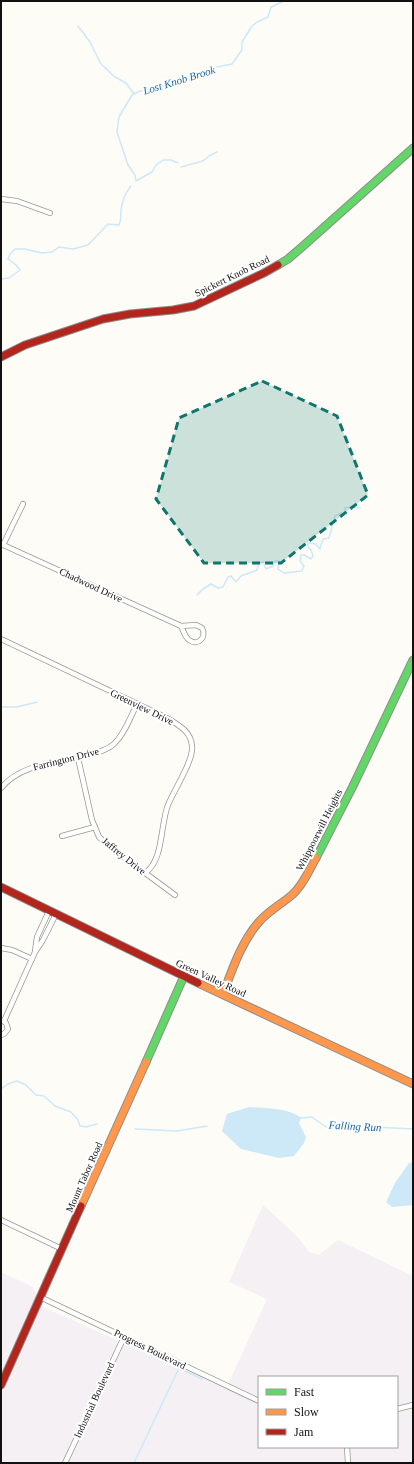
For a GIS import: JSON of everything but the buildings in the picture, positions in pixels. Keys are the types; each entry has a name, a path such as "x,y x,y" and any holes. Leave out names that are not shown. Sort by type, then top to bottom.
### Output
{"street":[{"name":"Spickert Knob Road","path":"1,357 25,345 103,319 194,306 219,296 284,261 413,148"},
{"path":"1,199 17,201 50,213"},
{"path":"2,544 23,504"},
{"name":"Chadwood Drive","path":"2,544 181,626 200,626 204,631 204,637 197,643 190,642 181,626"},
{"name":"Greenview Drive","path":"1,639 181,726 189,736 193,747 190,759 178,782 166,812 157,856 151,868 145,873"},
{"name":"Whippoorwill Heights","path":"223,994 254,928 265,916 294,895 304,881 353,786 413,660"},
{"name":"Farrington Drive","path":"1,788 10,778 30,768 97,753 113,744 124,732 137,704"},
{"name":"Jaffrey Drive","path":"78,758 95,827 99,836 110,847 175,895"},
{"path":"62,836 95,827"},
{"name":"Green Valley Road","path":"1,887 52,913 413,1084"},
{"path":"1,1035 8,1029 8,1026 2,1021 35,952 37,937 52,913"},
{"path":"1,948 12,950 32,959"},
{"name":"Mount Tabor Road","path":"1,1385 184,976"},
{"path":"1,1220 62,1249"},
{"name":"Progress Boulevard","path":"40,1297 258,1401"},
{"name":"Industrial Boulevard","path":"65,1463 124,1337"},
{"path":"398,1409 413,1405"},
{"path":"348,1448 348,1463"}],"highlighted area":[{"path":"262,381 337,416 368,495 281,563 204,563 156,499 179,418"}],"shaded area":[{"path":"263,1205 297,1236 309,1252 319,1255 338,1240 413,1276 413,1463 1,1463 1,1272 33,1287 43,1307 226,1389 267,1299 229,1282"}],"water":[{"path":"249,1107 283,1110 301,1118 299,1123 306,1137 304,1143 294,1156 279,1158 241,1149 222,1131 227,1114"},
{"path":"413,1162 413,1205 392,1207 386,1202 395,1183 409,1163"}],"waterway":[{"name":"Lost Knob Brook","path":"178,163 171,160 163,160 156,165 152,172 136,181 135,175 128,165 117,132 119,117 132,95 140,91 157,88 217,67 232,64 242,50 242,42 252,26 268,17 271,7 284,1"},
{"path":"78,26 90,42 101,64 115,77 126,83 134,94"},
{"path":"181,167 203,161 217,152"},
{"name":"Lost Knob Brook","path":"1,279 9,278 20,270 8,259 10,254 15,249 25,249 42,253 52,252 59,247 73,249 88,245 108,224 119,225 122,204 131,186"},
{"path":"197,595 211,584 218,588 223,587 228,577 231,576 236,582 241,576 257,570 259,564 263,562 266,569 273,566 275,561 279,561 278,569 284,573 302,571 304,566 300,561 301,555 311,559 313,556 308,547 308,543 316,544 320,549 323,539 329,538 335,516 341,513 344,514 345,508 360,508"},
{"path":"1,707 17,707 37,702"},
{"name":"Falling Run","path":"1,1089 8,1084 17,1081 26,1085 36,1095 44,1096 55,1106 71,1112 78,1120 80,1126 86,1127 97,1124"},
{"name":"Falling Run","path":"300,1118 312,1117 326,1127 353,1126 413,1129"},
{"name":"Falling Run","path":"135,1129 177,1131 207,1126"},
{"path":"134,1463 179,1368 202,1379"}],"traffic: fast":[{"path":"278,265 302,247 413,148"},
{"path":"316,858 353,786 413,660"},
{"path":"146,1062 184,976"}],"traffic: slow":[{"path":"223,994 238,957 252,931 266,915 289,898 297,890 316,858"},
{"path":"198,983 413,1084"},
{"path":"81,1206 146,1062"}],"traffic: jam":[{"path":"1,357 25,345 103,319 194,306 278,265"},
{"path":"1,887 198,983"},
{"path":"1,1385 81,1206"}]}
